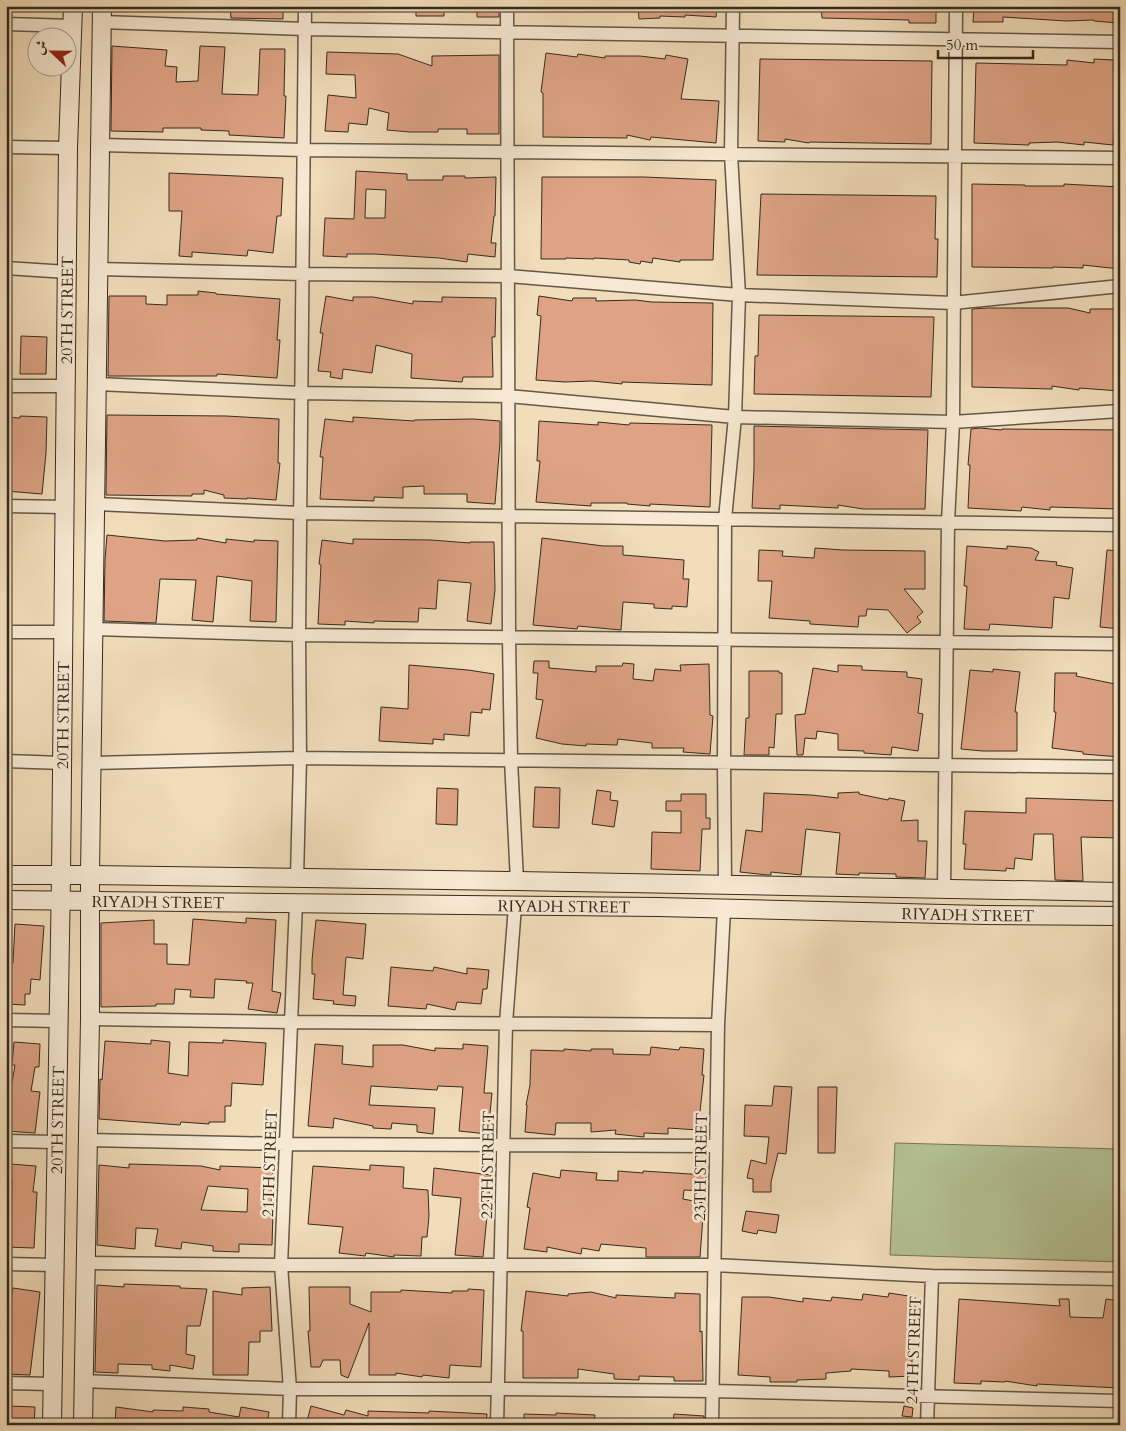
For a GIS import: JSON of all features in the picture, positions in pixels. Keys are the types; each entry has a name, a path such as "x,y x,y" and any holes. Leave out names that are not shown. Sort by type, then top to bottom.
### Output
{"street":[{"name":"20TH STREET","path":"52,1425 61,900 68,148 73,6"},
{"path":"297,878 300,758 299,635 305,6"},
{"path":"508,6 509,638 511,760 517,881"},
{"path":"726,885 724,640 726,519 735,417 739,295 731,154 733,6"},
{"path":"944,888 947,765 946,642 948,522 953,422 956,6"},
{"name":"20TH STREET","path":"82,1425 90,1018 90,875 101,14"},
{"path":"101,14 305,29 1120,42"},
{"path":"6,24 72,26"},
{"path":"100,145 304,150 1120,158"},
{"path":"6,147 68,148"},
{"path":"6,268 68,272"},
{"path":"98,269 302,274 508,276 739,295 953,303 1120,286"},
{"path":"97,384 301,392 508,396 735,417 953,422 1120,411"},
{"path":"6,386 66,386"},
{"path":"96,504 300,513 1120,525"},
{"path":"6,506 65,507"},
{"path":"94,629 299,635 1120,644"},
{"path":"6,632 64,632"},
{"path":"92,763 300,758 1120,767"},
{"path":"6,761 62,762"},
{"name":"RIYADH STREET","path":"6,876 90,875 517,881 1120,892"},
{"name":"RIYADH STREET","path":"6,900 1120,916"},
{"name":"21TH STREET","path":"289,1425 290,1389 281,1265 296,903"},
{"name":"22TH STREET","path":"497,1425 506,1024 515,906"},
{"name":"23TH STREET","path":"712,1425 718,1024 724,909"},
{"path":"90,1018 291,1022 718,1024"},
{"path":"6,1020 59,1021"},
{"path":"87,1140 286,1144 716,1146"},
{"path":"6,1141 56,1142"},
{"path":"85,1263 714,1265 932,1276 1120,1279"},
{"path":"6,1264 54,1265"},
{"name":"24TH STREET","path":"927,1425 932,1276"},
{"path":"82,1381 290,1389 712,1391 1120,1401"},
{"path":"6,1383 52,1384"}],"green space":[{"path":"895,1143 1120,1149 1120,1262 890,1255"}],"building":[{"path":"230,6 283,6 283,19 231,18"},
{"path":"416,6 444,6 444,16 416,16"},
{"path":"477,6 499,6 499,17 477,17"},
{"path":"638,6 717,6 716,17 685,15 685,17 660,16 660,18 639,19"},
{"path":"821,6 936,6 936,23 909,23 909,20 822,18"},
{"path":"974,6 1120,6 1120,13 1118,23 1094,20 1066,21 1003,17 1003,22 973,22"},
{"path":"112,46 167,50 165,66 177,67 176,82 198,81 200,46 225,47 222,94 258,95 260,49 285,49 284,96 286,96 284,138 229,135 229,131 201,130 201,128 163,128 163,132 111,131"},
{"path":"327,52 398,54 432,66 432,56 499,55 499,134 467,134 467,129 438,129 438,132 387,130 389,113 369,108 367,125 349,123 348,132 325,131 328,95 356,98 355,75 326,74"},
{"path":"546,53 577,57 578,54 605,58 605,56 640,56 665,59 666,55 688,59 681,99 719,101 716,143 651,137 650,140 627,135 627,138 543,137 543,93 541,92"},
{"path":"760,59 932,61 931,144 809,143 785,139 785,142 758,141"},
{"path":"1094,59 1114,60 1114,71 1119,71 1117,107 1119,108 1113,145 1084,142 1084,145 1057,142 1029,143 1029,145 974,143 976,63 1067,65 1067,60 1094,63"},
{"path":"356,171 407,174 407,180 443,180 443,176 465,176 465,178 496,177 495,216 491,243 496,243 495,257 468,254 467,262 439,258 374,254 347,254 347,257 323,256 325,218 354,219","holes":["366,189 386,190 385,218 365,218"]},
{"path":"169,173 283,178 281,216 277,216 273,253 248,250 247,256 192,252 192,257 179,256 182,211 169,211"},
{"path":"542,177 644,177 716,180 713,260 680,260 680,262 653,258 652,263 641,261 640,264 629,262 629,260 594,258 541,259"},
{"path":"972,184 1064,186 1064,184 1120,187 1120,269 1083,265 1083,268 972,267"},
{"path":"761,194 936,196 935,239 938,239 937,277 757,275"},
{"path":"198,291 280,299 277,340 280,340 277,378 217,374 217,376 108,376 109,296 146,296 146,304 167,305 167,295 198,295"},
{"path":"326,296 353,301 353,297 373,297 413,304 413,301 442,302 442,297 496,298 495,337 492,337 493,377 463,377 462,382 411,378 412,354 376,345 372,373 343,369 342,379 330,377 331,372 318,371 323,333 320,333"},
{"path":"539,296 572,301 573,298 596,298 596,301 635,300 713,303 712,385 622,382 622,384 592,381 536,380 541,316 537,315"},
{"path":"1068,308 1090,313 1090,309 1120,309 1120,391 1079,388 1079,390 1052,386 1052,389 972,387 972,309"},
{"path":"759,315 934,317 931,397 754,394 755,356 758,356"},
{"path":"21,336 47,337 46,374 20,374"},
{"path":"107,415 226,416 279,419 278,463 280,463 276,500 224,498 224,495 204,490 204,494 192,494 192,496 106,495"},
{"path":"20,416 47,417 42,494 6,491 6,417 20,418"},
{"path":"353,417 414,421 473,419 500,421 495,504 467,502 467,494 424,494 424,486 403,487 403,498 374,497 374,501 320,499 323,457 320,457 325,419 353,422"},
{"path":"539,421 598,425 598,422 629,425 630,423 712,425 710,507 650,504 650,506 627,503 591,503 591,506 536,502 540,461 537,461"},
{"path":"754,426 928,430 925,509 863,509 838,505 838,508 780,505 780,509 752,508"},
{"path":"971,429 1002,430 1120,430 1120,509 1050,507 1050,510 1022,507 1021,511 968,508 970,465 968,465"},
{"path":"107,535 165,541 197,540 197,538 226,543 226,539 254,542 254,540 278,541 276,622 250,621 252,581 217,576 213,622 192,620 196,580 160,579 156,623 104,621"},
{"path":"542,538 603,546 623,546 623,555 684,560 683,579 689,579 687,607 672,606 672,609 654,608 654,604 623,602 621,630 578,626 577,629 533,625"},
{"path":"353,539 431,540 470,543 494,542 495,590 491,624 467,621 471,583 438,580 436,609 419,608 418,622 374,621 374,623 345,621 345,625 318,624 321,565 319,564 322,540 353,544"},
{"path":"967,546 1007,549 1007,546 1031,548 1039,552 1035,560 1057,562 1056,565 1073,568 1069,599 1054,597 1052,628 990,624 989,630 964,629 967,586 964,586"},
{"path":"815,548 925,551 925,589 904,589 923,612 917,617 921,622 907,633 888,610 867,609 866,616 859,616 858,627 810,624 810,621 769,618 772,581 758,581 759,550 783,551 782,556 814,558"},
{"path":"1107,550 1120,551 1120,629 1100,627"},
{"path":"534,661 549,661 549,668 596,672 596,666 622,666 623,663 634,664 633,679 653,681 655,669 681,671 680,665 709,664 710,715 713,716 710,754 683,752 684,748 652,748 652,743 618,739 617,745 586,744 586,746 562,744 536,738 543,700 536,699 538,673 533,673"},
{"path":"409,665 494,674 490,710 482,709 482,713 471,712 469,736 444,734 444,740 433,739 433,744 379,741 381,707 408,709"},
{"path":"838,665 862,666 862,670 907,672 907,677 922,679 918,713 923,714 918,751 892,747 891,755 838,750 838,734 817,731 816,739 805,738 803,755 797,755 795,715 805,714 813,668 838,672"},
{"path":"993,669 1020,672 1015,712 1017,712 1017,751 961,749 970,670 993,672"},
{"path":"749,671 779,671 779,673 782,673 782,714 776,714 774,748 769,747 769,755 744,755 746,718 749,718"},
{"path":"1055,673 1077,673 1076,676 1120,685 1120,757 1083,754 1083,752 1052,748 1056,712 1054,712"},
{"path":"535,787 560,788 559,828 533,827"},
{"path":"437,788 458,789 457,825 436,824"},
{"path":"597,790 611,792 610,800 618,801 614,827 592,824"},
{"path":"859,792 859,794 888,800 889,798 905,801 901,821 918,820 918,841 927,841 925,878 896,877 896,874 836,874 840,833 806,829 801,875 771,872 771,875 767,875 740,872 746,830 762,832 764,793 838,798 838,793"},
{"path":"681,794 706,794 706,818 710,818 710,829 702,829 700,871 651,869 652,832 681,833 681,811 666,811 666,801 681,801"},
{"path":"1026,798 1120,801 1120,838 1081,837 1083,881 1055,880 1053,834 1034,834 1032,860 1015,858 1014,869 1006,868 1006,871 964,869 966,844 963,844 965,811 1026,813"},
{"path":"246,918 276,920 272,991 281,993 277,1013 248,1009 253,983 215,979 214,998 190,997 191,990 175,989 174,1004 101,1007 101,923 154,920 154,944 167,944 167,964 189,965 193,919 246,923"},
{"path":"316,920 366,924 363,959 346,957 343,995 356,996 355,1006 333,1004 334,1001 313,999 315,974 312,974 312,960"},
{"path":"15,924 44,926 40,980 31,979 30,994 25,994 25,1005 6,1004 6,963 13,963"},
{"path":"391,967 433,971 434,967 467,974 467,968 489,970 487,989 483,989 481,1004 457,1002 455,1010 427,1004 426,1009 388,1006"},
{"path":"151,1040 170,1042 168,1073 188,1076 189,1042 223,1043 223,1040 266,1043 263,1085 232,1083 231,1106 225,1106 225,1122 209,1122 209,1124 181,1122 180,1125 99,1119 100,1079 102,1080 105,1041 151,1044"},
{"path":"14,1042 40,1044 39,1067 35,1067 31,1091 40,1092 35,1133 6,1131 6,1089 11,1089 15,1065 12,1065"},
{"path":"315,1044 343,1046 342,1064 373,1067 373,1045 403,1045 435,1051 435,1048 463,1049 463,1044 488,1046 484,1093 492,1093 488,1134 459,1131 463,1087 438,1086 437,1090 371,1086 369,1105 435,1108 433,1134 417,1132 417,1125 392,1123 391,1129 373,1128 373,1126 334,1118 333,1128 308,1126"},
{"path":"651,1047 679,1050 680,1047 704,1049 702,1075 704,1075 698,1130 668,1128 668,1134 644,1133 644,1137 615,1134 616,1130 591,1132 591,1123 556,1123 555,1135 525,1132 526,1105 530,1085 531,1050 564,1051 564,1049 591,1051 591,1049 613,1049 613,1054 650,1055"},
{"path":"774,1086 792,1087 786,1154 778,1153 771,1182 771,1192 753,1192 753,1179 747,1178 751,1160 766,1164 769,1137 744,1136 745,1105 772,1106"},
{"path":"818,1087 837,1087 835,1153 818,1153"},
{"path":"10,1164 36,1166 33,1192 37,1192 34,1248 6,1247 6,1231 11,1231 12,1181 8,1180"},
{"path":"129,1164 201,1166 220,1170 220,1166 273,1168 272,1245 239,1244 239,1252 213,1251 213,1246 182,1242 181,1249 155,1246 158,1229 136,1228 135,1249 97,1245 99,1165 129,1168","holes":["208,1186 248,1189 247,1212 201,1210"]},
{"path":"370,1165 404,1167 403,1188 428,1190 429,1216 427,1237 422,1237 421,1256 394,1255 394,1257 366,1253 365,1256 339,1253 343,1227 308,1224 313,1166 370,1170"},
{"path":"434,1168 491,1175 483,1257 455,1255 461,1198 432,1195"},
{"path":"561,1170 597,1173 596,1180 618,1181 618,1171 706,1175 705,1191 684,1190 683,1199 704,1203 700,1257 646,1257 646,1248 601,1244 599,1251 582,1248 581,1254 547,1247 547,1252 524,1249 530,1208 527,1207 533,1173 560,1178"},
{"path":"746,1211 779,1215 776,1233 758,1230 757,1234 742,1231"},
{"path":"124,1284 207,1289 200,1326 187,1326 186,1354 195,1356 193,1369 170,1365 170,1371 152,1369 152,1365 118,1364 118,1373 95,1372 97,1285 124,1287"},
{"path":"270,1287 272,1331 260,1331 260,1342 249,1342 248,1375 213,1375 213,1291 242,1295 242,1288"},
{"path":"309,1287 350,1287 350,1304 371,1312 371,1292 401,1292 401,1290 452,1293 452,1291 468,1291 468,1289 484,1290 481,1367 450,1365 449,1378 423,1375 422,1377 396,1373 396,1375 369,1375 369,1323 348,1378 341,1375 340,1360 323,1360 320,1367 311,1367 308,1331 310,1331"},
{"path":"13,1288 40,1292 30,1375 6,1374 6,1343"},
{"path":"526,1291 568,1296 568,1294 591,1292 616,1298 616,1295 675,1298 675,1293 700,1294 703,1381 674,1381 674,1377 639,1376 639,1380 614,1379 614,1374 578,1369 578,1378 523,1378 523,1331 521,1331"},
{"path":"889,1293 915,1297 914,1307 918,1307 916,1338 912,1338 912,1376 889,1377 889,1371 851,1369 851,1371 826,1373 826,1379 770,1382 770,1377 738,1375 742,1297 769,1297 803,1302 803,1298 831,1301 832,1297 862,1300 863,1294 888,1297"},
{"path":"959,1299 1060,1306 1059,1299 1069,1299 1070,1317 1103,1318 1106,1299 1120,1301 1120,1388 1037,1384 1037,1386 1005,1381 981,1381 981,1384 954,1383"},
{"path":"9,1406 35,1407 34,1425 8,1425"},
{"path":"311,1406 344,1415 346,1410 368,1416 368,1411 429,1413 429,1411 487,1414 486,1425 306,1425"},
{"path":"904,1406 913,1408 912,1417 902,1416"},
{"path":"116,1407 153,1412 153,1410 183,1411 183,1407 209,1409 209,1412 239,1417 241,1407 269,1412 267,1425 115,1425"},
{"path":"556,1413 595,1415 594,1425 524,1425 524,1414 556,1415"},
{"path":"674,1414 704,1416 704,1425 673,1425"}]}
